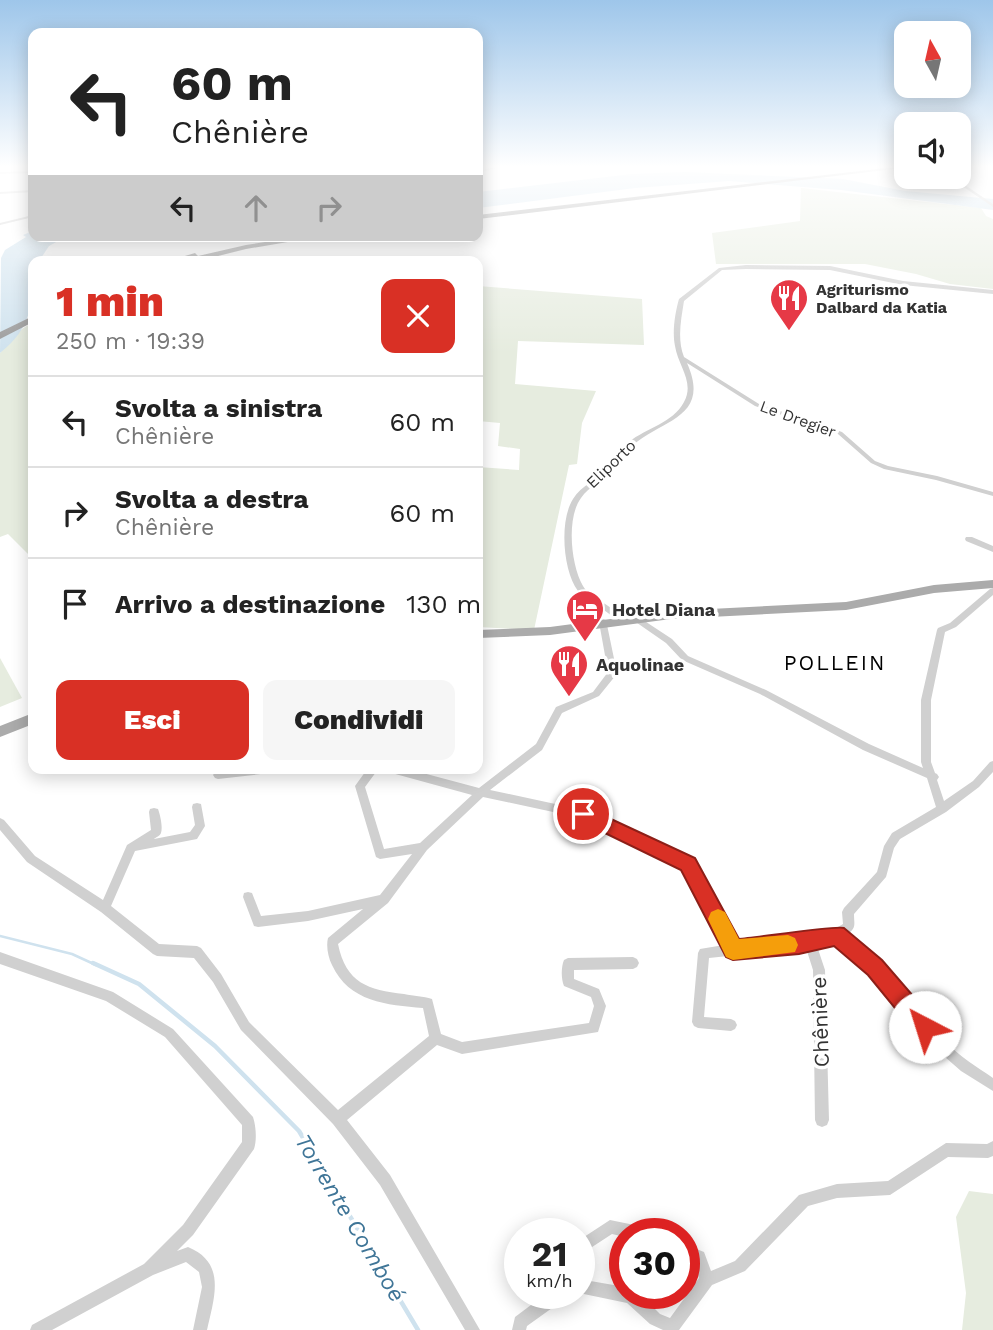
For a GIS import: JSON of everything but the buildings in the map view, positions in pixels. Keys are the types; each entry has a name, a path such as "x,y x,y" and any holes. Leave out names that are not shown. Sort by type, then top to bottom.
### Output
{"highway":[{"path":"197,256 266,242"},
{"path":"208,256 279,242"},
{"path":"0,334 28,320"}],"main road":[{"path":"483,634 550,631 634,618 846,606 934,589 993,584"},
{"path":"0,732 28,720"}],"street":[{"name":"Eliporto","path":"620,620 612,609 587,597 579,587 573,570 567,527 576,497 613,467 622,451 655,428 676,419 690,396 690,376 678,349 681,300 721,269 830,268 903,284 993,292"},
{"name":"Le Dregier","path":"684,359 758,405 840,433 873,462 886,468 937,478 993,494"},
{"path":"969,538 993,549"},
{"path":"942,810 926,762 926,700 941,630 953,625 993,591"},
{"path":"634,618 669,641 685,658 763,692 866,747 933,777"},
{"path":"436,1038 428,1003 394,1000 356,990 334,962 332,942 384,900 423,847 482,793 540,747 559,710 596,695 612,673 608,635 603,622"},
{"path":"731,1025 698,1022 705,953 810,942 837,935 849,927 848,912 882,874 889,846 896,836 942,810 976,784 993,765"},
{"path":"218,775 227,774"},
{"path":"369,774 360,786 380,855 423,847"},
{"path":"411,774 482,793 583,814 688,864 733,950"},
{"path":"131,848 192,836 200,826 197,807"},
{"path":"105,908 131,848 156,832 154,812"},
{"path":"0,823 31,859 105,908 157,950 197,952 217,978 245,1026 338,1119 385,1180 473,1330"},
{"path":"248,897 258,922 308,916 384,900"},
{"path":"837,935 875,968 942,1047 993,1085"},
{"name":"Chênière","path":"810,942 819,970 822,1120"},
{"path":"0,958 109,996 169,1033 248,1122 249,1144 188,1230 149,1269"},
{"path":"436,1038 462,1048 594,1028 600,1006 594,993 568,982 568,964 633,963"},
{"path":"338,1119 436,1038"},
{"path":"595,1289 631,1296 655,1319 671,1328 707,1280 740,1266 804,1200 837,1191 890,1188 946,1150 988,1151 993,1148"},
{"path":"37,1330 149,1269 188,1254 205,1268 209,1287 200,1330"},
{"path":"700,1260 707,1280"},
{"path":"519,1330 520,1322 542,1309"}],"shaded area":[{"path":"734,230 993,230 993,289 950,284 865,264 716,264 712,233"},
{"path":"483,286 642,299 644,345 518,341 515,384 596,391 582,423 577,464 569,465 534,630 483,627 483,467 519,470 520,449 498,446 500,423 483,421"},
{"path":"28,325 28,554 8,534 0,537 0,353"},
{"path":"0,658 22,698 0,707"},
{"path":"969,1191 993,1194 993,1330 962,1330 966,1293 956,1217"}],"water":[{"path":"28,233 28,242 56,242 49,246 42,256 28,256 28,314 20,333 0,353 1,258 5,250 26,237 23,235"}],"waterway":[{"name":"Torrente Comboé","path":"0,936 72,954 96,965"},
{"name":"Torrente Comboé","path":"93,963 139,984 215,1046 299,1131 418,1330"}],"slow traffic":[{"path":"718,919 733,950 788,945"}],"place":[{"name":"Agriturismo Dalbard da Katia","path":"789,332"},
{"name":"Hotel Diana","path":"585,643"},
{"name":"Aquolinae","path":"569,698"}],"district":[{"name":"POLLEIN","path":"835,662"}],"route":[{"path":"583,814 603,821 688,864 696,873 733,950 799,944 837,935 875,968 925,1027"}]}
